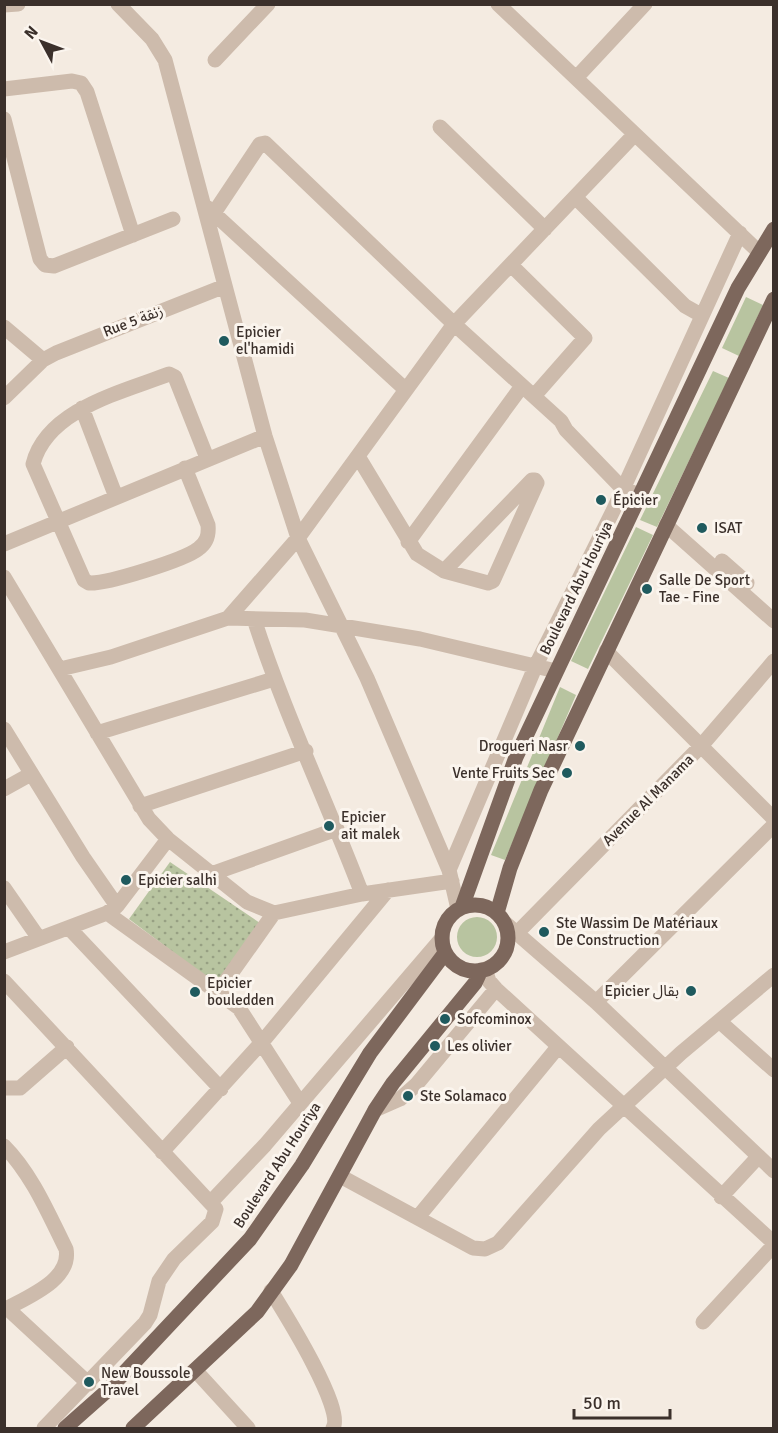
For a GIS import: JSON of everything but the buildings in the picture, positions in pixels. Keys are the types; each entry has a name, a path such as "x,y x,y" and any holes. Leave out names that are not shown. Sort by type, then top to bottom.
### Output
{"main road":[{"name":"Boulevard Abu Houriya","path":"460,908 495,808 556,671 738,288 774,229"},
{"path":"133,1428 256,1312 291,1265 375,1110 411,1058 475,984 483,970 499,961 505,951 508,939 506,923 510,868 533,809 774,299"},
{"path":"483,970 458,967 443,945 447,919 460,908 481,905 506,923"},
{"name":"Boulevard Abu Houriya","path":"65,1428 108,1390 250,1239 302,1165 370,1053 443,945"}],"street":[{"path":"4,5 18,4"},
{"path":"118,4 152,39 165,60 265,436 298,538 342,626 450,876 460,908"},
{"path":"215,60 268,4"},
{"path":"498,4 759,252"},
{"path":"576,78 645,4"},
{"path":"4,89 72,81 84,87 133,235"},
{"path":"4,119 42,263 54,266 173,219"},
{"path":"440,127 545,229"},
{"path":"228,618 298,538 359,458 454,324 634,135"},
{"path":"214,213 260,144 265,143 454,324 561,421 572,424 624,482 643,490"},
{"path":"575,197 685,306 701,315"},
{"path":"201,202 406,390"},
{"path":"450,876 536,665 741,233"},
{"path":"408,542 528,391 585,338 511,266"},
{"name":"Rue 5 زنقة","path":"4,398 43,360 68,347 225,286"},
{"path":"4,327 43,360"},
{"path":"185,468 209,533 205,542 189,554 110,580 89,584 84,580 35,474 33,460 64,418 82,408 172,375 207,458"},
{"path":"82,408 116,497"},
{"path":"4,544 207,458 265,436"},
{"path":"359,458 417,554 444,572 488,583 493,581 537,483 535,480 532,480 444,572"},
{"path":"666,525 774,621"},
{"path":"722,561 774,608"},
{"path":"4,577 8,594 60,669 140,806 168,839 248,902 274,912 450,876"},
{"path":"60,669 111,657 228,618 305,620 420,639 556,671"},
{"path":"254,619 274,679 306,751 362,894"},
{"path":"606,651 774,819"},
{"name":"Avenue Al Manama","path":"506,923 700,746 774,661"},
{"path":"97,733 274,679"},
{"path":"4,729 112,910 239,1008 263,1041 300,1103"},
{"path":"140,806 306,751"},
{"path":"4,789 32,774"},
{"path":"596,1002 774,825"},
{"path":"211,874 337,829"},
{"path":"4,952 38,937 70,929 112,910 168,839"},
{"path":"4,888 38,937"},
{"path":"162,1152 263,1041 388,890"},
{"path":"218,992 274,912"},
{"path":"506,923 596,1002 774,1171"},
{"path":"70,929 221,1089"},
{"path":"211,1202 265,1145 443,945"},
{"path":"483,970 496,989 774,1244 704,1322"},
{"path":"340,1176 473,1248 485,1250 498,1243 578,1150 665,1067 774,975"},
{"path":"4,981 216,1209 212,1222 174,1258 159,1281 150,1315 145,1323 45,1428"},
{"path":"375,1110 400,1099 416,1086 496,989"},
{"path":"719,1021 774,1070"},
{"path":"4,1088 20,1088 67,1047"},
{"path":"418,1217 558,1047"},
{"path":"4,1146 34,1187 66,1249 67,1258 63,1271 57,1276 5,1309 89,1384"},
{"path":"721,1197 758,1157"},
{"path":"271,1291 300,1337 322,1385 335,1414 336,1424 333,1428"},
{"path":"195,1370 248,1428"}],"green space":[{"path":"746,297 763,305 739,356 722,348"},
{"path":"713,371 729,378 657,527 640,520"},
{"path":"636,527 653,535 588,669 571,661"},
{"path":"560,687 576,695 505,860 491,855"},
{"path":"170,862 260,923 218,986 129,919"},
{"path":"477,917 485,918 491,923 496,929 496,945 491,951 485,956 477,957 469,956 463,951 458,945 457,937 458,929 463,923 469,918"}],"place":[{"name":"Epicier el'hamidi","path":"224,341"},
{"name":"Épicier","path":"601,500"},
{"name":"ISAT","path":"702,528"},
{"name":"Salle De Sport Tae - Fine","path":"647,589"},
{"name":"Drogueri Nasr","path":"580,746"},
{"name":"Vente Fruits Sec","path":"567,773"},
{"name":"Epicier ait malek","path":"329,826"},
{"name":"Epicier salhi","path":"126,880"},
{"name":"Ste Wassim De Matériaux De Construction","path":"544,932"},
{"name":"Epicier بقال","path":"691,991"},
{"name":"Epicier bouledden","path":"195,992"},
{"name":"Sofcominox","path":"445,1019"},
{"name":"Les olivier","path":"435,1046"},
{"name":"Ste Solamaco","path":"408,1096"},
{"name":"New Boussole Travel","path":"89,1382"}]}
